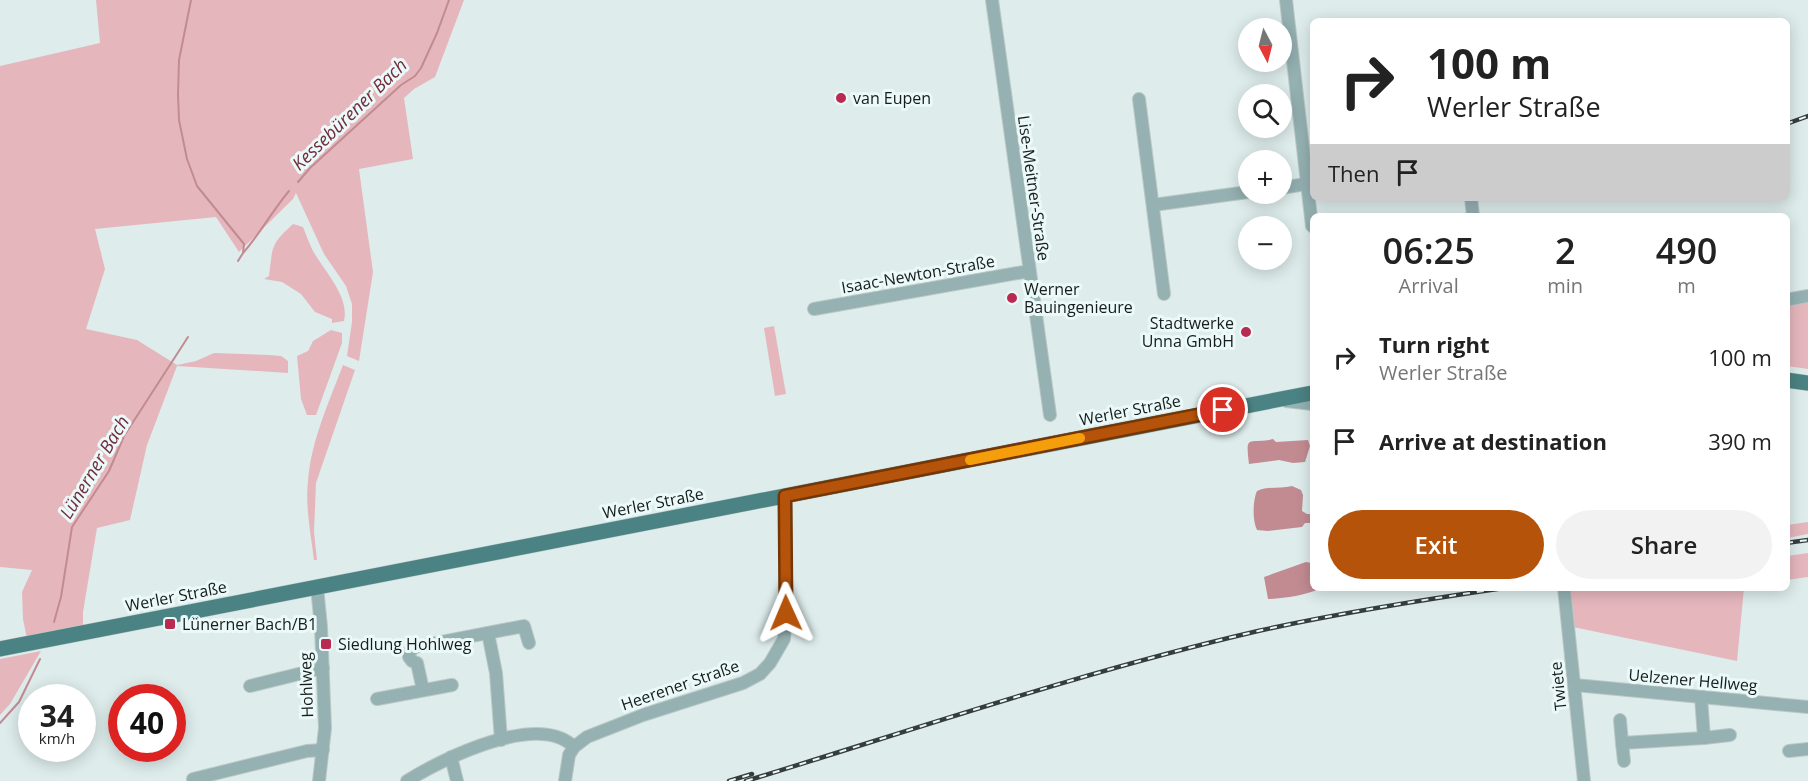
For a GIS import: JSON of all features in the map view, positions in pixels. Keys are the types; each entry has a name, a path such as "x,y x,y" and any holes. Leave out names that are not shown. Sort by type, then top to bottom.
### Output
{"main road":[{"path":"1790,381 1808,383"},
{"name":"Werler Straße","path":"0,649 1310,393"}],"street":[{"name":"Lise-Meitner-Straße","path":"992,0 1050,415"},
{"path":"1286,0 1310,184 1292,186"},
{"path":"1139,99 1164,294"},
{"path":"1153,205 1238,193"},
{"name":"Isaac-Newton-Straße","path":"814,309 1029,271"},
{"path":"1790,299 1808,296"},
{"path":"1279,400 1310,404"},
{"name":"Heerener Straße","path":"574,747 580,741 603,729 743,683 760,675 770,663 783,639 786,613 785,496"},
{"name":"Hohlweg","path":"317,587 323,668 323,750 319,781"},
{"name":"Twiete","path":"1564,591 1584,781"},
{"path":"423,690 417,663 411,659 410,651 415,647 524,626 529,643"},
{"path":"488,633 496,674 501,740"},
{"path":"250,686 323,668"},
{"path":"377,699 452,685"},
{"name":"Uelzener Hellweg","path":"1575,685 1808,707"},
{"path":"1701,697 1704,738"},
{"path":"1620,720 1624,761"},
{"path":"407,781 451,757 501,740 535,734 565,740 574,747 567,761 565,781"},
{"path":"1622,743 1730,735"},
{"path":"1789,752 1808,749"},
{"path":"193,778 308,751 323,750"},
{"path":"451,757 457,781"}],"shaded area":[{"path":"96,0 464,0 435,77 414,89 404,98 413,159 359,169 373,272 359,361 347,356 352,304 346,286 324,254 296,193 293,199 239,252 216,217 95,229 105,269 86,329 137,340 177,365 196,361 214,353 269,355 281,356 288,361 288,373 177,366 147,445 130,520 97,528 83,612 83,633 28,644 23,619 22,592 32,570 0,567 0,66 100,43"},
{"path":"293,224 303,227 312,249 339,293 345,312 344,321 332,323 332,319 315,312 301,294 282,282 264,279 269,276 272,252 276,242"},
{"path":"1808,301 1808,369 1790,366 1790,304"},
{"path":"774,326 786,394 775,396 764,328"},
{"path":"331,330 342,333 342,343 316,415 307,415 301,399 297,356 308,351 313,341"},
{"path":"343,365 355,370 316,483 314,532 317,560 314,560 307,501 310,466 321,422"},
{"path":"1273,439 1276,442 1308,440 1310,446 1305,462 1293,463 1279,460 1249,464 1250,442"},
{"path":"1292,486 1301,490 1302,511 1310,514 1310,523 1305,523 1302,527 1257,530 1254,510 1257,491"},
{"path":"1808,522 1808,534 1790,537 1790,525"},
{"path":"1808,553 1808,577 1790,580 1790,556"},
{"path":"1306,562 1310,563 1310,591 1313,591 1268,599 1264,577"},
{"path":"1564,591 1744,591 1737,661 1568,626"},
{"path":"41,651 22,684 18,684 18,690 10,704 0,715 0,659"}],"waterway":[{"name":"Lünerner Bach","path":"191,0 179,60 179,120 187,159 197,186 244,244 243,253 238,261"},
{"name":"Kessebürener Bach","path":"298,182 310,168 401,85 415,76 437,33 449,0"},
{"name":"Kessebürener Bach","path":"243,253 289,191"},
{"name":"Lünerner Bach","path":"54,622 61,597 72,527 109,471 124,436 188,337"},
{"name":"Lünerner Bach","path":"0,723 19,702 40,659"}],"railway":[{"path":"1790,123 1808,116"},
{"path":"1790,542 1808,540"},
{"path":"746,781 1001,702 1193,647 1319,618 1484,591"},
{"path":"729,781 752,774"}],"slow traffic":[{"path":"970,460 1080,438"}],"place":[{"name":"van Eupen","path":"841,98"},
{"name":"Werner Bauingenieure","path":"1012,298"},
{"name":"Stadtwerke Unna GmbH","path":"1246,332"},
{"name":"Lünerner Bach/B1","path":"170,624"},
{"name":"Siedlung Hohlweg","path":"326,644"}],"route":[{"path":"786,613 785,496 1223,410"}]}
